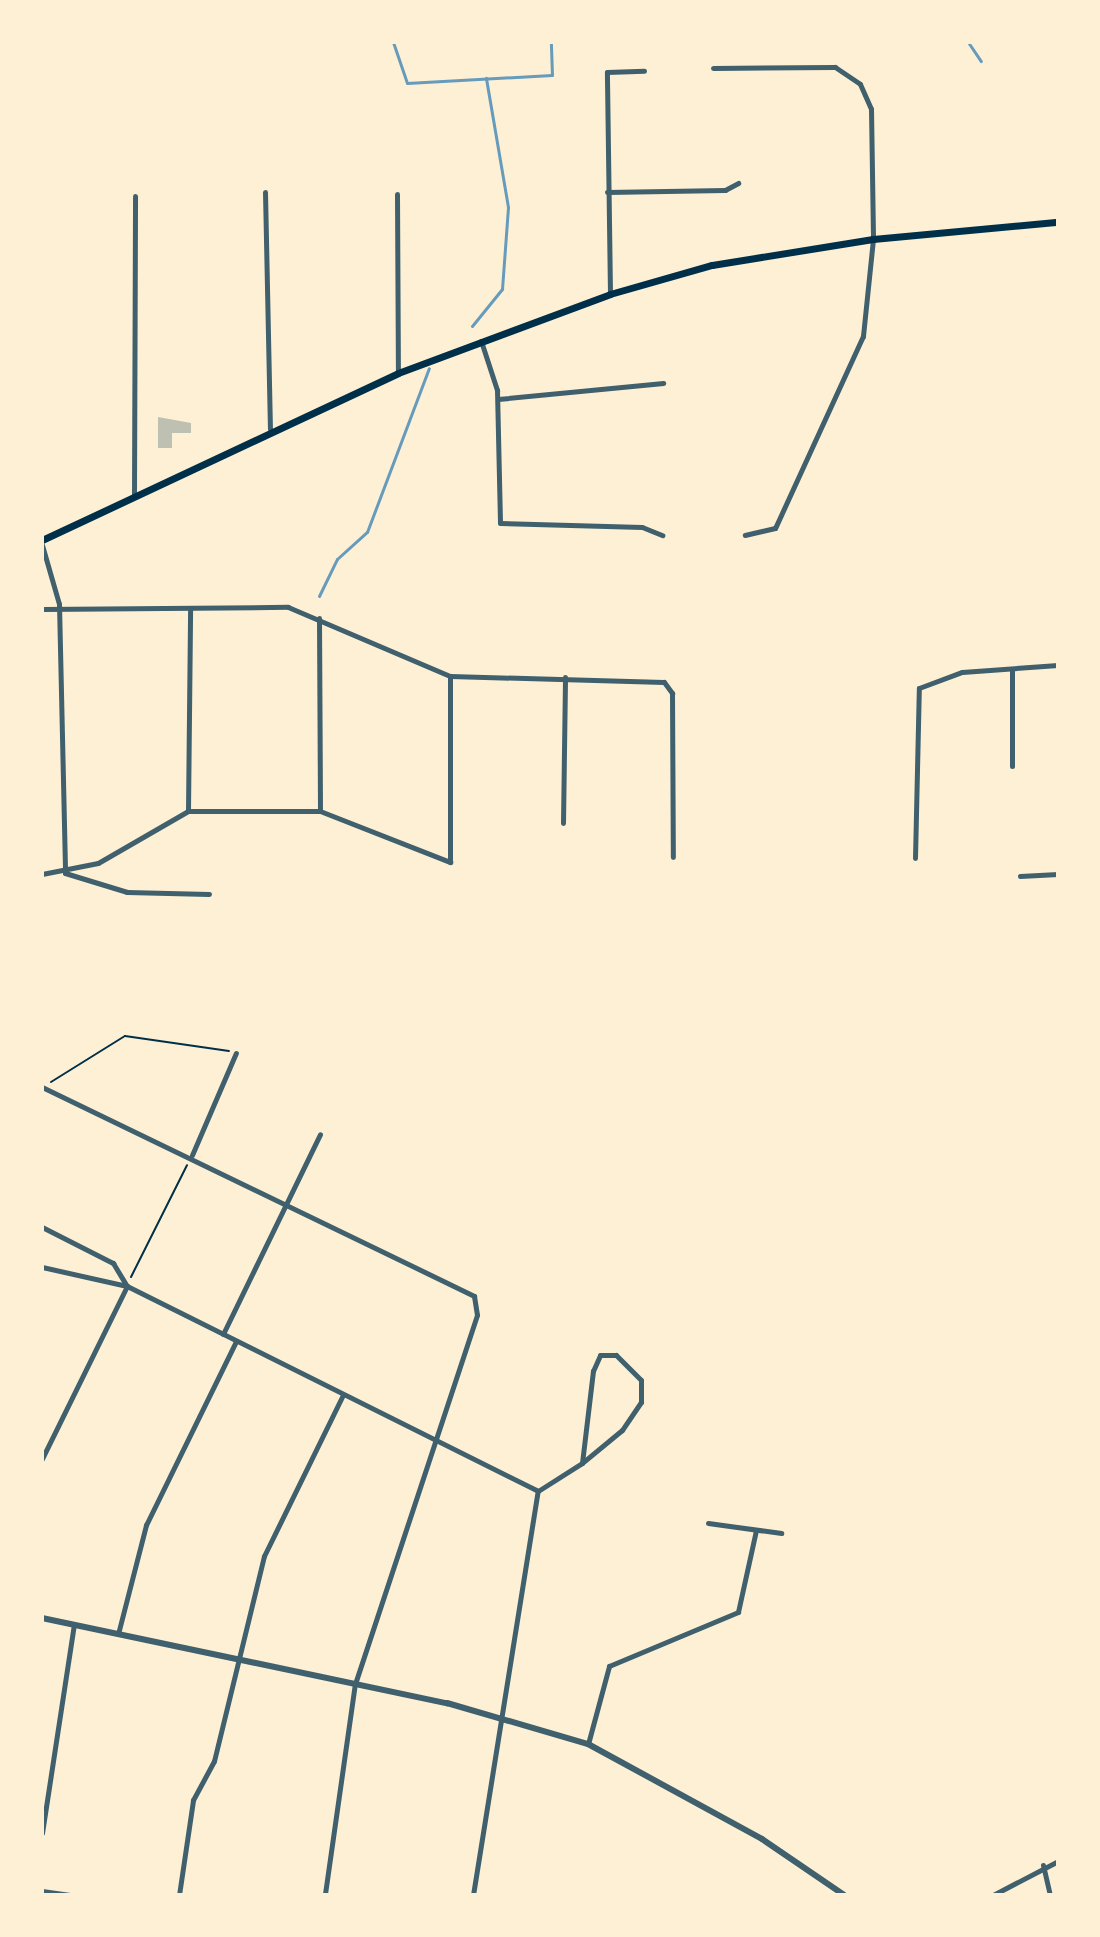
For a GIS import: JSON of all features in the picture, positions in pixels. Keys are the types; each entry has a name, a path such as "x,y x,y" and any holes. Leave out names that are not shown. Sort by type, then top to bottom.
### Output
{"main road":[{"path":"42,542 270,429 398,373 610,294 712,265 873,239 1058,222"}],"street":[{"path":"713,68 823,64 860,84 871,109 873,239 863,336 775,528 745,535"},
{"path":"610,294 607,72 644,71"},
{"path":"607,192 725,190 738,183"},
{"path":"265,192 270,429"},
{"path":"397,194 398,373"},
{"path":"134,496 135,196"},
{"path":"481,340 498,399 500,523 642,527 662,535"},
{"path":"498,399 663,383"},
{"path":"42,542 59,604 65,873"},
{"path":"42,609 59,604 288,607 450,676 664,682 672,693 673,857"},
{"path":"188,811 190,608"},
{"path":"319,618 320,811"},
{"path":"915,858 919,688 962,672 1012,671 1058,665"},
{"path":"1012,671 1012,766"},
{"path":"42,874 65,873 98,863 188,811 320,811 440,863 450,862 454,847 450,676"},
{"path":"563,823 565,677"},
{"path":"65,873 103,888 209,894"},
{"path":"1020,876 1058,874"},
{"path":"192,1155 236,1053"},
{"path":"43,1087 192,1155 474,1296 477,1315 433,1439 355,1683 325,1895"},
{"path":"223,1334 289,1204 320,1134"},
{"path":"42,1227 113,1263 127,1286"},
{"path":"42,1267 127,1286 538,1491"},
{"path":"42,1459 127,1286"},
{"path":"118,1634 146,1525 236,1341"},
{"path":"473,1895 499,1716 538,1491 582,1463 622,1430 641,1402 641,1380 616,1355 600,1355 593,1371 582,1463"},
{"path":"179,1895 193,1800 214,1761 264,1556 343,1395"},
{"path":"708,1523 781,1533"},
{"path":"588,1744 609,1666 738,1612 756,1530"},
{"path":"42,1618 499,1716 588,1744 735,1823 844,1895"},
{"path":"42,1833 74,1625"},
{"path":"993,1895 1043,1865 1058,1861"},
{"path":"1043,1865 1050,1895"},
{"path":"42,1891 72,1895"}],"path":[{"path":"43,1087 125,1036 236,1053"},
{"path":"127,1286 192,1155"}],"building":[{"path":"158,417 191,423 191,433 172,433 172,448 158,448"}],"waterway":[{"path":"393,42 407,83 552,75 551,42"},
{"path":"968,42 981,61"},
{"path":"472,326 502,289 508,207 486,78"},
{"path":"319,596 337,559 367,532 429,368"}]}
